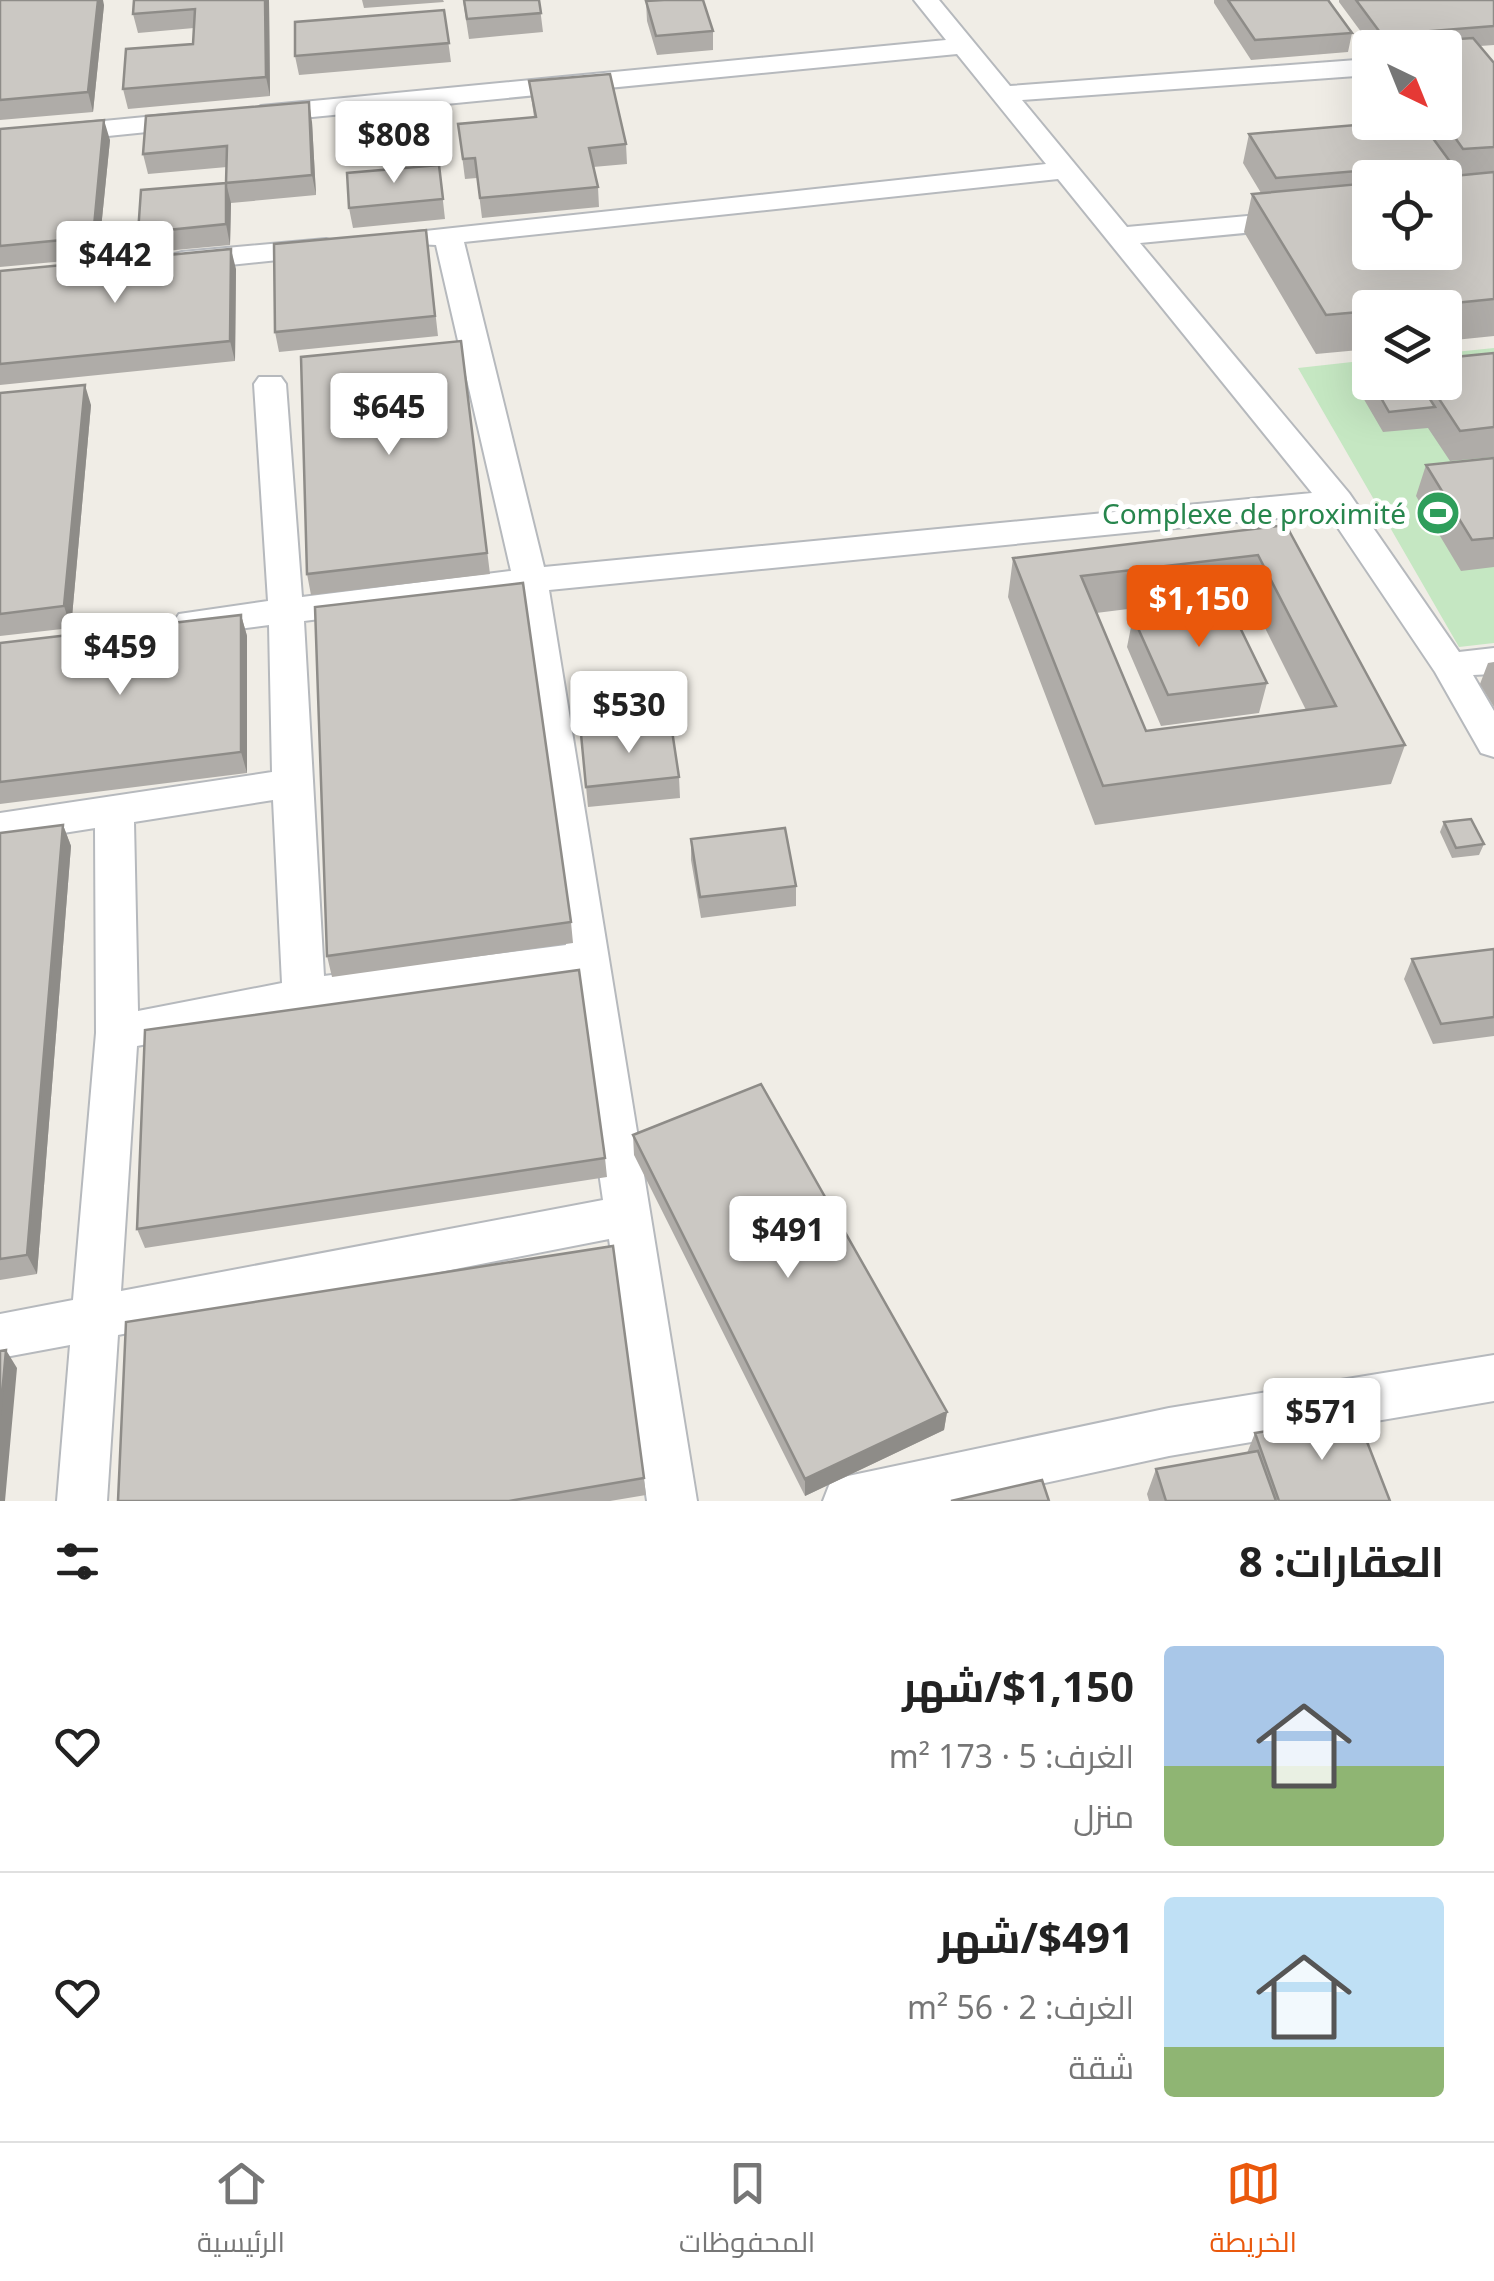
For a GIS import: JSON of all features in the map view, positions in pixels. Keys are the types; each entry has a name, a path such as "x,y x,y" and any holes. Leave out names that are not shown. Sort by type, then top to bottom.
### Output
{"street":[{"path":"926,0 1062,170 1338,500 1449,666 1494,743"},
{"path":"0,139 963,46"},
{"path":"1000,94 1352,69"},
{"path":"390,242 1062,170"},
{"path":"1121,236 1352,216"},
{"path":"448,236 530,580 672,1501"},
{"path":"156,263 351,245"},
{"path":"270,384 286,610 291,784 304,996"},
{"path":"152,629 530,580 1338,500"},
{"path":"1449,666 1494,661"},
{"path":"0,828 291,784"},
{"path":"82,1501 117,1033 114,812"},
{"path":"117,1033 304,996 589,959"},
{"path":"0,1336 629,1214"},
{"path":"848,1501 1169,1432 1494,1378"}],"green space":[{"name":"Complexe de proximité","path":"1494,348 1494,643 1459,647 1298,368 1352,362 1352,400 1462,400 1462,351"}],"building":[{"path":"0,0 98,0 88,92 0,100"},
{"path":"134,0 265,0 266,77 123,89 126,49 193,44 195,9 133,14"},
{"path":"464,0 539,0 541,13 467,19"},
{"path":"703,0 713,31 656,36 646,1"},
{"path":"1228,0 1328,0 1352,33 1255,40"},
{"path":"1356,0 1494,0 1494,26 1378,30"},
{"path":"444,10 449,43 295,56 295,22"},
{"path":"1473,38 1494,63 1494,147 1463,149 1457,140 1462,140 1462,39"},
{"path":"610,74 626,144 589,148 598,187 480,198 475,158 463,159 458,124 536,117 529,81"},
{"path":"309,102 312,175 226,183 227,146 143,154 146,116"},
{"path":"104,120 93,237 0,246 0,129"},
{"path":"1352,125 1352,140 1434,140 1449,160 1352,160 1352,171 1276,178 1249,134"},
{"path":"439,165 443,199 349,208 347,173"},
{"path":"1494,172 1494,299 1462,302 1462,290 1352,290 1352,313 1326,315 1252,194 1352,185 1352,270 1462,270 1462,175"},
{"path":"226,183 226,224 138,233 141,190"},
{"path":"426,230 435,316 275,332 274,244"},
{"path":"231,249 230,341 0,364 0,271"},
{"path":"461,341 487,553 307,574 301,357"},
{"path":"1494,353 1494,427 1460,431 1440,400 1462,400 1462,356"},
{"path":"85,385 64,606 0,614 0,393"},
{"path":"1382,400 1431,400 1435,407 1389,412"},
{"path":"1494,458 1494,538 1472,540 1426,465"},
{"path":"1286,525 1405,745 1103,786 1013,558","holes":["1258,555 1336,706 1146,731 1081,576"]},
{"path":"523,583 571,922 327,956 315,607"},
{"path":"1229,605 1267,683 1168,695 1133,617"},
{"path":"241,615 241,752 0,782 0,643"},
{"path":"671,724 679,777 586,787 581,734"},
{"path":"1471,819 1484,844 1456,848 1444,822"},
{"path":"63,825 27,1255 0,1259 0,833"},
{"path":"785,828 796,886 700,897 691,839"},
{"path":"1494,949 1494,1017 1441,1024 1412,959"},
{"path":"579,970 605,1158 137,1229 145,1030"},
{"path":"761,1084 947,1412 805,1479 633,1135"},
{"path":"613,1246 644,1478 509,1501 118,1501 126,1322"},
{"path":"6,1350 0,1417 0,1351"},
{"path":"1357,1416 1390,1501 1279,1501 1255,1433"},
{"path":"1258,1451 1276,1501 1166,1501 1156,1469"},
{"path":"1042,1480 1049,1501 951,1501"}],"place":[{"name":"Complexe de proximité","path":"1438,513"}]}
